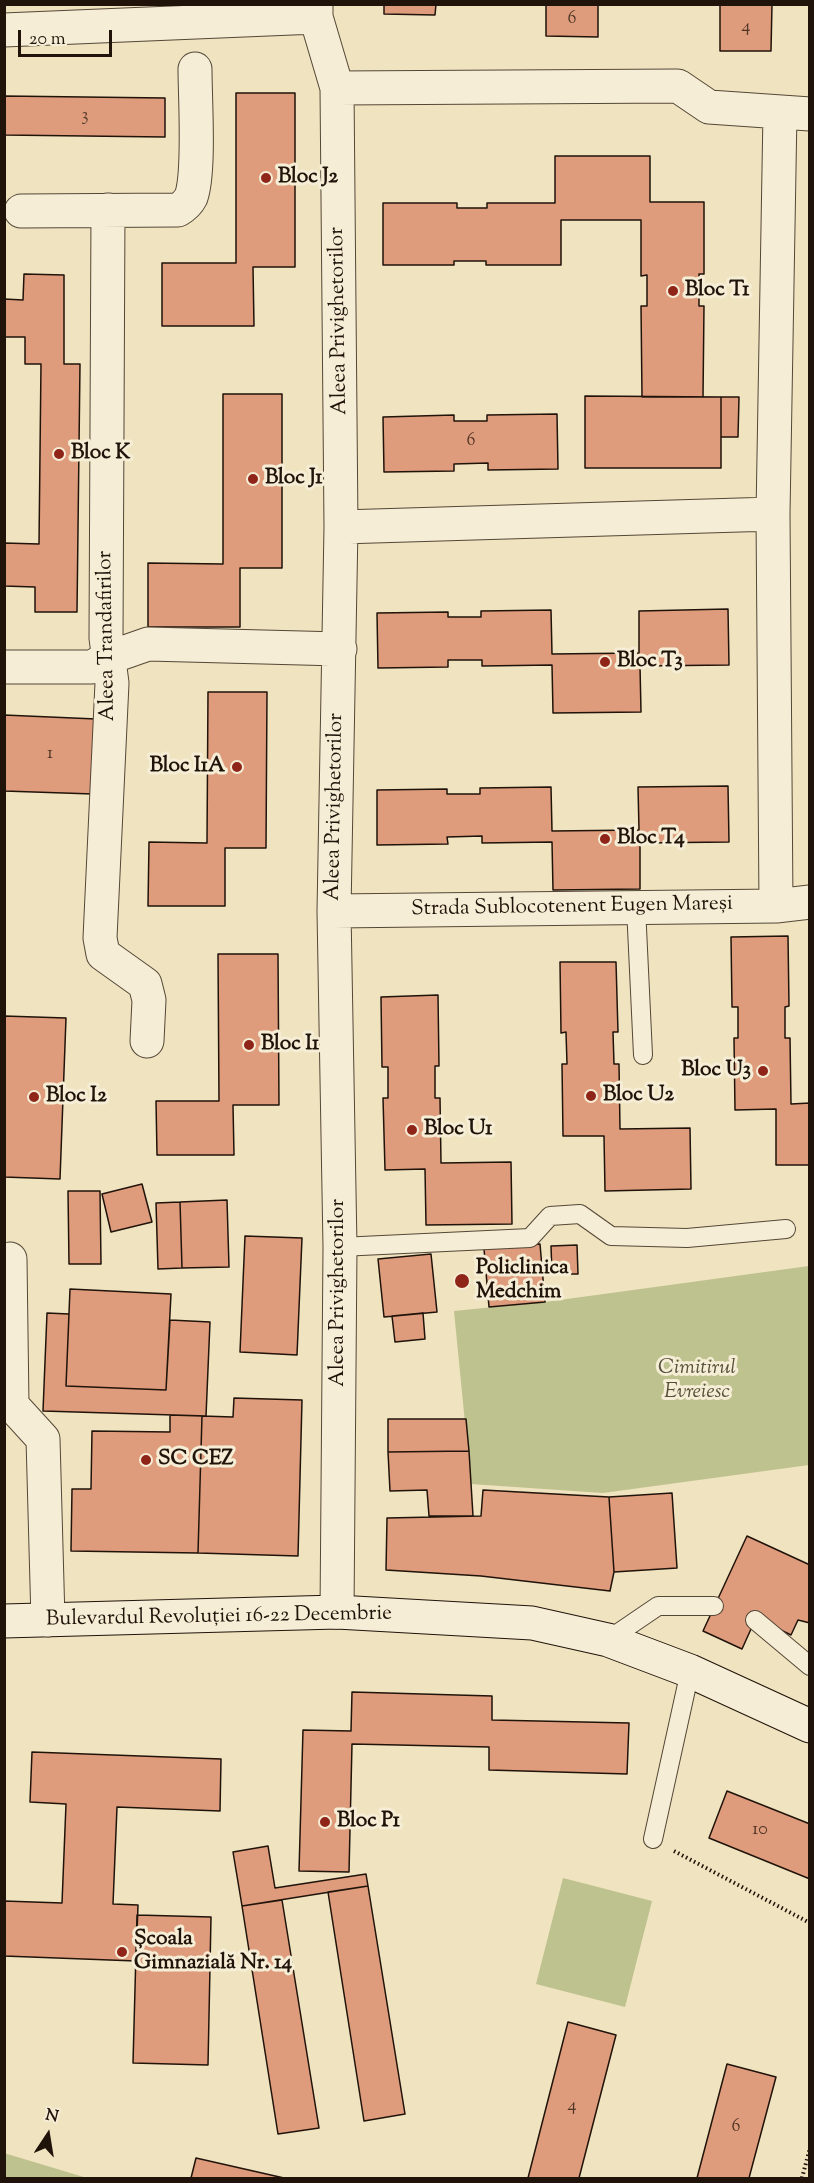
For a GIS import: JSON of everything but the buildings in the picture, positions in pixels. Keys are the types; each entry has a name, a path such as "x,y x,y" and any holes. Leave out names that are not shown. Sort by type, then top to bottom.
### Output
{"street":[{"path":"4,30 316,11"},
{"name":"Aleea Privighetorilor","path":"316,11 338,88 341,527 334,911 340,1247 337,1612"},
{"path":"21,211 178,210 191,196 195,175 195,69"},
{"path":"338,88 678,86 709,107 795,113 773,514 776,906"},
{"name":"Aleea Trandafirilor","path":"108,210 106,638 112,682 100,938 103,954 145,984 149,1000 147,1041"},
{"path":"341,527 773,514"},
{"path":"4,667 92,667 108,658 148,644 340,650"},
{"name":"Strada Sublocotenent Eugen Mareși","path":"334,911 776,906 810,902"},
{"path":"9,1259 8,1405 43,1439 48,1620"},
{"name":"Bulevardul Revoluției 16-22 Decembrie","path":"4,1621 337,1612 532,1623 608,1640 690,1671 810,1726"}],"lane":[{"path":"636,908 643,1055"},
{"path":"340,1247 530,1238 550,1216 580,1214 611,1236 687,1238 786,1229"},
{"path":"608,1640 658,1606 714,1606"},
{"path":"755,1620 810,1666"},
{"path":"652,1839 690,1671"}],"path":[{"path":"652,1839 810,1923"},
{"path":"802,2178 810,2148"}],"green space":[{"name":"Cimitirul Evreiesc","path":"809,1266 809,1465 603,1493 471,1484 454,1311 545,1302"},
{"path":"563,1878 652,1901 625,2007 536,1984"},
{"path":"4,2153 87,2178 5,2178"}],"place":[{"name":"Bloc J2","path":"266,178"},
{"name":"Bloc T1","path":"673,291"},
{"name":"Bloc K","path":"59,454"},
{"name":"Bloc J1","path":"253,479"},
{"name":"Bloc T3","path":"605,662"},
{"name":"Bloc I1A","path":"237,767"},
{"name":"Bloc T4","path":"605,839"},
{"name":"Bloc I1","path":"249,1045"},
{"name":"Bloc U3","path":"763,1071"},
{"name":"Bloc U2","path":"591,1096"},
{"name":"Bloc I2","path":"34,1097"},
{"name":"Bloc U1","path":"412,1130"},
{"name":"Policlinica Medchim","path":"462,1281"},
{"name":"SC CEZ","path":"146,1460"},
{"name":"Bloc P1","path":"325,1822"},
{"name":"Școala Gimnazială Nr. 14","path":"122,1952"}]}
